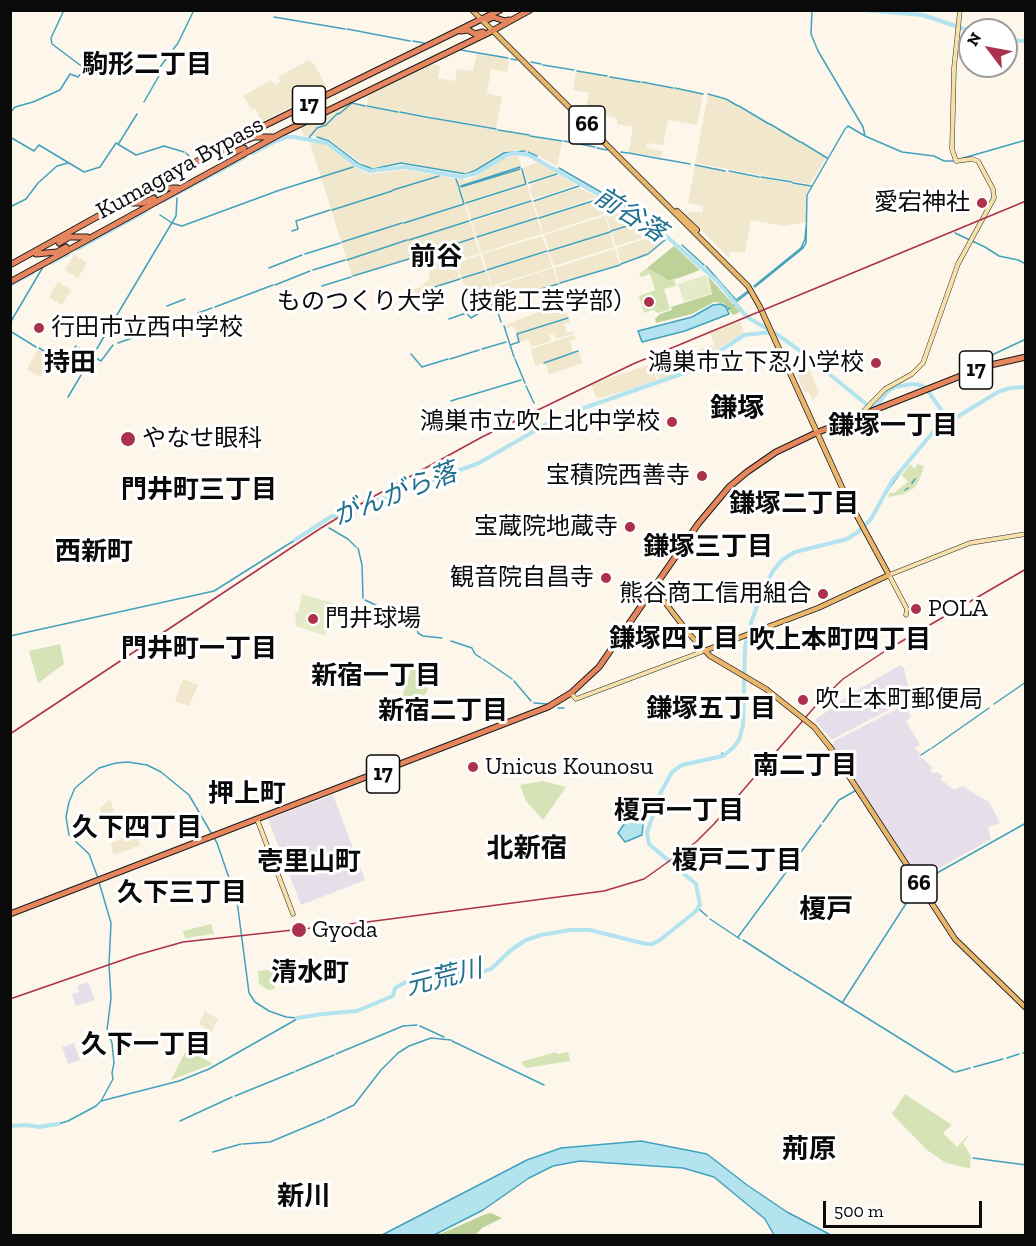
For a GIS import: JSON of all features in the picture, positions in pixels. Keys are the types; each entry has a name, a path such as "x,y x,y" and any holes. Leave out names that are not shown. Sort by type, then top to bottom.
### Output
{"highway":[{"name":"Kumagaya Bypass","path":"10,266 206,156 500,10"},
{"name":"Kumagaya Bypass","path":"10,282 282,133 513,20 527,11"},
{"name":"17","path":"483,20 493,17 505,21 513,20"},
{"name":"17","path":"454,32 465,30 480,34 492,29"},
{"path":"427,46 434,59"},
{"name":"17","path":"289,114 296,126"},
{"path":"206,156 222,151 235,152 254,137 268,138 282,133"},
{"name":"17","path":"147,192 159,188 183,187"},
{"name":"17","path":"121,204 143,203 154,198"},
{"name":"17","path":"59,243 69,237 92,237"},
{"name":"17","path":"32,254 52,253 66,247"},
{"name":"17","path":"10,914 537,713 572,694 591,679 610,658 701,523 731,489 764,463 790,447 859,415 987,368 1026,358"},
{"name":"17","path":"818,433 926,390"}],"main road":[{"name":"66","path":"473,10 742,275 754,291 818,433 864,528 890,575"},
{"path":"859,415 889,386 912,374 923,363 958,264 992,205 995,194 977,160 958,162 954,158 952,141 954,76 960,10"},
{"path":"572,694 576,699 818,608 890,575 970,543 1026,534"},
{"path":"890,575 908,615"},
{"name":"66","path":"655,590 704,651 715,660 766,688 814,727 830,747 956,939 1026,1008"},
{"path":"257,819 293,914"}],"shaded area":[{"path":"477,53 509,59 507,72 491,69 487,93 502,97 496,128 367,105 369,94 431,64 440,66 438,78 455,81 457,69 473,71"},
{"path":"309,60 314,64 327,87 262,122 255,108 252,110 243,96 271,80 275,85 281,81 278,77"},
{"path":"576,71 703,94 697,125 668,120 663,145 647,143 647,148 662,151 661,158 629,152 633,127 617,124 617,118 594,113 592,122 584,115 589,93 573,90"},
{"path":"708,95 726,99 826,158 810,184 695,163"},
{"path":"347,103 562,142 557,166 532,152 516,150 500,154 467,173 404,162 379,168 367,167 330,140 304,136 301,128"},
{"path":"310,142 322,143 361,171 369,174 408,170 456,179 475,237 352,276"},
{"path":"518,156 521,166 460,186 458,179 467,180 475,177 502,160"},
{"path":"538,162 557,173 528,183 523,168"},
{"path":"695,166 810,187 806,194 806,222 784,226 751,220 745,253 730,251 729,258 686,215 690,211 703,213 703,206 688,203"},
{"path":"521,169 526,184 465,203 461,188"},
{"path":"559,175 576,185 533,199 529,188 532,184"},
{"path":"527,185 531,200 471,219 466,204"},
{"path":"579,188 598,197 538,217 534,202"},
{"path":"599,199 604,214 543,234 539,218"},
{"path":"532,202 537,218 476,237 472,222"},
{"path":"621,210 640,221 611,231 606,215"},
{"path":"605,216 610,231 549,250 544,235"},
{"path":"537,219 542,234 481,253 477,238"},
{"path":"641,222 659,233 616,246 611,232"},
{"path":"610,232 614,247 554,266 549,251"},
{"path":"660,234 664,240 653,249 641,257 621,263 617,248"},
{"path":"542,236 547,250 487,270 482,254"},
{"path":"475,239 480,253 435,268 432,260 417,265 415,258"},
{"path":"615,249 620,264 559,283 555,268"},
{"path":"548,252 552,267 492,286 487,271"},
{"path":"74,255 87,263 78,278 65,270"},
{"path":"480,255 485,270 461,277 456,263"},
{"path":"455,263 460,278 424,290 420,295 414,292 413,290 420,288 430,277 429,271"},
{"path":"553,268 558,283 510,298 512,299 499,308 496,301 501,299 497,286"},
{"path":"486,271 491,287 467,294 462,279"},
{"path":"58,282 71,290 62,305 49,297"},
{"path":"563,302 568,317 517,334 513,326 505,329 504,326"},
{"path":"569,319 570,322 564,324 567,333 573,331 573,334 556,339 553,334 549,335 551,341 531,347 529,339 520,342 518,335"},
{"path":"740,321 744,332 716,350 710,333"},
{"path":"573,335 576,339 570,341 573,352 535,366 531,349"},
{"path":"713,345 715,351 698,362 671,376 658,379 653,364"},
{"path":"38,349 51,357 40,377 27,369"},
{"path":"579,352 582,363 549,375 545,362"},
{"path":"651,364 657,381 597,399 591,384"},
{"path":"809,369 819,392 813,400 808,391 805,393 797,375"},
{"path":"900,665 904,668 911,698 833,739 815,720 854,692"},
{"path":"183,679 198,685 189,706 175,701"},
{"path":"913,701 915,707 908,709 911,718 906,721 920,745 914,748 933,768 930,770 934,774 937,772 943,776 940,779 954,790 962,786 989,802 1000,823 988,827 991,839 918,880 833,745 834,741"},
{"path":"333,795 365,880 301,905 268,819"},
{"path":"110,799 119,829 113,831 115,839 110,841 100,808"},
{"path":"137,833 140,846 113,855 111,843"},
{"path":"88,982 95,1000 76,1006 72,994 79,992 77,986"},
{"path":"205,1011 218,1019 211,1033 199,1024"},
{"path":"74,1043 80,1060 68,1064 62,1047"}],"green space":[{"path":"674,246 700,270 668,280 647,268"},
{"path":"647,268 664,278 674,279 676,286 664,289 670,309 658,313 653,310 644,313 639,296 655,290 650,274 641,277 639,274"},
{"path":"706,275 712,293 684,302 678,284"},
{"path":"708,276 740,312 733,315 723,303 714,302 692,314 656,323 655,319 660,314 672,310 671,307 712,294"},
{"path":"910,464 915,469 917,464 924,466 919,481 914,488 904,494 888,497 890,492 894,493 908,482 902,475"},
{"name":"門井球場","path":"302,594 336,604 325,636 296,626 295,613 299,610"},
{"path":"60,644 64,664 38,683 29,651"},
{"path":"411,669 432,675 426,694 400,703"},
{"path":"543,781 566,787 543,820 526,801 520,785"},
{"path":"211,924 214,934 185,938 183,931"},
{"path":"273,969 275,989 268,990 259,984 258,971"},
{"path":"187,1049 213,1064 171,1080 181,1060"},
{"path":"556,1052 557,1054 568,1052 570,1061 526,1068 521,1062"},
{"path":"905,1094 952,1125 943,1133 957,1147 968,1137 963,1143 971,1156 970,1168 946,1163 927,1150 892,1114"},
{"path":"491,1213 502,1218 482,1228 475,1235 438,1235 486,1214"}],"water":[{"path":"721,304 726,307 729,314 685,331 642,342 638,331 692,317 713,305"},
{"path":"635,808 648,814 642,835 625,842 618,833"},
{"path":"641,1141 707,1154 787,1212 831,1235 774,1235 765,1219 714,1177 683,1168 580,1161 553,1166 529,1178 483,1210 434,1235 382,1235 527,1160 561,1148"}],"waterway":[{"path":"10,113 15,107 60,90 70,74 78,77 83,71 84,68 52,44 51,38 64,10"},
{"path":"144,102 160,74 157,71 178,43 194,10"},
{"path":"812,10 811,34 818,51 863,127 865,136"},
{"path":"865,10 923,15 958,27"},
{"path":"274,17 345,29"},
{"path":"347,29 410,41"},
{"path":"413,41 424,43"},
{"path":"1018,41 1026,41"},
{"path":"461,50 508,58"},
{"path":"511,59 517,60"},
{"path":"531,62 541,64"},
{"path":"543,65 574,70"},
{"path":"577,71 607,76"},
{"path":"610,77 640,82"},
{"path":"642,82 673,88"},
{"path":"675,88 703,94"},
{"path":"708,94 726,99 738,106"},
{"path":"308,139 317,128 326,125 352,103 365,106"},
{"path":"367,106 398,112"},
{"path":"739,106 769,124"},
{"path":"400,112 431,118"},
{"path":"119,143 137,114"},
{"path":"432,118 496,129"},
{"path":"770,124 800,142"},
{"path":"846,128 848,126 902,152 953,161"},
{"path":"755,287 802,249 806,243 807,195 845,129"},
{"path":"498,130 529,135"},
{"path":"530,136 562,141"},
{"path":"10,137 34,151 39,145 84,172 100,167 116,143 136,155 164,146 184,152"},
{"name":"前谷落","path":"253,153 274,142 294,137 327,143 356,165 369,171 405,167 461,177 477,173 507,155 515,153 529,155 656,227 717,281 747,317 806,355 871,408 895,387 920,385 925,387 949,421"},
{"name":"前谷落","path":"317,137 329,141 359,164 373,169 401,163 466,174 504,153 525,151"},
{"path":"960,159 1026,140"},
{"path":"564,141 595,147"},
{"path":"801,142 827,158"},
{"path":"597,148 607,150"},
{"name":"前谷落","path":"528,152 537,156"},
{"path":"621,152 628,153"},
{"path":"186,153 192,159"},
{"path":"629,153 661,159"},
{"name":"前谷落","path":"163,201 245,157"},
{"path":"662,159 690,164"},
{"path":"10,207 26,199 38,183 57,166 68,163"},
{"path":"695,165 725,171"},
{"path":"160,215 182,226 280,190 353,167"},
{"path":"461,186 520,167"},
{"name":"前谷落","path":"559,168 665,229"},
{"path":"461,187 520,169"},
{"path":"466,203 526,184 522,169"},
{"path":"729,171 759,177"},
{"path":"529,183 557,174"},
{"path":"393,190 439,176"},
{"path":"761,177 792,182"},
{"path":"456,179 459,187"},
{"path":"793,183 811,186"},
{"path":"534,201 579,186"},
{"path":"404,223 464,204 459,188"},
{"path":"332,210 392,191"},
{"path":"68,397 176,216 177,198"},
{"path":"539,218 599,199"},
{"path":"471,220 531,201"},
{"path":"292,231 298,229 296,221 330,210"},
{"name":"前谷落","path":"77,249 146,211"},
{"path":"477,237 537,218"},
{"path":"409,240 469,221"},
{"path":"611,231 640,222"},
{"path":"342,242 402,223"},
{"path":"754,286 801,248 805,239 806,227"},
{"path":"549,251 610,232"},
{"path":"955,233 999,256 1026,264"},
{"path":"415,257 474,238"},
{"path":"347,260 407,240"},
{"path":"621,264 648,254 665,240"},
{"path":"305,254 340,243"},
{"name":"前谷落","path":"682,245 704,265"},
{"path":"487,270 547,251"},
{"name":"前谷落","path":"50,263 68,254"},
{"path":"269,268 302,255"},
{"path":"353,276 412,258"},
{"path":"313,270 345,260"},
{"path":"560,283 620,265"},
{"name":"前谷落","path":"706,266 736,300 748,291"},
{"path":"10,323 43,267"},
{"path":"275,285 310,271"},
{"path":"462,278 485,271"},
{"name":"前谷落","path":"10,285 33,272"},
{"path":"322,286 351,277"},
{"path":"420,295 425,290 460,279"},
{"path":"497,302 558,284"},
{"path":"215,307 273,285"},
{"path":"735,303 749,292"},
{"path":"499,308 513,298"},
{"path":"167,306 185,299"},
{"path":"449,319 466,313 471,318 495,303 501,322"},
{"path":"198,313 212,308"},
{"path":"510,345 519,342 517,334 568,318"},
{"path":"139,335 179,320"},
{"path":"504,326 514,357"},
{"path":"10,331 36,347"},
{"name":"がんがら落","path":"295,540 332,516 345,518 370,503 479,463 543,426 575,411 690,371 744,335 772,332"},
{"path":"118,343 138,336"},
{"path":"992,355 1026,339"},
{"path":"482,349 506,342"},
{"path":"79,348 101,361 113,345"},
{"path":"69,357 76,346"},
{"path":"39,348 64,364"},
{"path":"450,359 479,350"},
{"path":"544,363 578,351"},
{"path":"411,354 422,367 448,359"},
{"path":"515,359 525,383"},
{"path":"461,398 521,380"},
{"path":"526,386 534,403"},
{"name":"元荒川","path":"297,1018 357,1011 393,996 395,988 404,983 491,969 511,950 526,940 541,935 570,930 590,930 652,944 695,912 700,905 696,884 649,844 647,832 661,792 672,772 682,765 723,756 739,740 743,725 745,647 763,589 773,571 782,560 795,552 847,539 858,532 871,519 892,481 934,431 998,392 1010,388 1026,387"},
{"path":"451,401 460,398"},
{"name":"元荒川","path":"904,468 919,450"},
{"name":"元荒川","path":"888,490 903,469"},
{"path":"912,483 915,479"},
{"path":"329,528 348,539 356,547"},
{"name":"がんがら落","path":"10,636 214,591 295,540"},
{"path":"358,548 362,565 363,598"},
{"path":"365,600 386,610 401,622"},
{"path":"405,623 423,636 442,638"},
{"path":"451,641 472,648 481,658"},
{"path":"483,659 512,679"},
{"path":"514,681 531,701"},
{"path":"994,704 1026,682"},
{"path":"534,703 548,704"},
{"path":"558,708 564,708"},
{"path":"932,748 989,708"},
{"path":"921,755 930,749"},
{"name":"元荒川","path":"98,878 89,854 69,835 66,817 75,788 99,768 116,763 147,765 161,772 189,795 217,843 237,901 249,993 255,1002 269,1011 297,1018"},
{"path":"823,822 839,800 855,791"},
{"path":"921,882 1026,823"},
{"path":"738,937 821,825"},
{"name":"元荒川","path":"58,1124 96,1106 113,1079 112,1043 107,1030 111,998 109,964 111,923 99,882"},
{"path":"842,1003 918,885"},
{"path":"699,909 707,916"},
{"path":"710,919 740,939"},
{"path":"743,940 791,971"},
{"path":"793,972 954,1072"},
{"name":"元荒川","path":"101,1101 179,1081 209,1069 297,1019"},
{"path":"336,1054 403,1026 417,1025"},
{"path":"420,1026 444,1037"},
{"path":"327,1118 354,1105 381,1070 398,1053 409,1046 431,1038 451,1040"},
{"path":"452,1041 544,1085"},
{"path":"1007,1058 1019,1054"},
{"path":"296,1071 334,1055"},
{"path":"974,1067 1003,1059"},
{"path":"956,1072 970,1068"},
{"path":"235,1096 294,1072"},
{"path":"180,1121 232,1097"},
{"path":"243,1144 270,1142 325,1119"},
{"name":"元荒川","path":"10,1126 39,1127 58,1124"},
{"path":"213,1152 241,1144"},
{"path":"973,1158 1026,1165"}],"railway":[{"path":"10,734 321,528 482,437 633,364 1026,201"},
{"path":"10,999 137,955 183,942 367,922 604,891 644,879 696,842 714,824 818,703 843,679 885,651 1026,569"}],"place":[{"name":"愛宕神社","path":"982,203"},
{"name":"ものつくり大学（技能工芸学部）","path":"649,302"},
{"name":"行田市立西中学校","path":"39,328"},
{"name":"鴻巣市立下忍小学校","path":"876,363"},
{"name":"鴻巣市立吹上北中学校","path":"672,422"},
{"name":"やなせ眼科","path":"128,439"},
{"name":"宝積院西善寺","path":"702,476"},
{"name":"宝蔵院地蔵寺","path":"630,527"},
{"name":"観音院自昌寺","path":"606,578"},
{"name":"熊谷商工信用組合","path":"823,594"},
{"name":"POLA","path":"916,609"},
{"name":"門井球場","path":"313,619"},
{"name":"吹上本町郵便局","path":"803,700"},
{"name":"Unicus Kounosu","path":"473,767"},
{"name":"Gyoda","path":"299,930"}],"district":[{"name":"駒形二丁目","path":"147,66"},
{"name":"前谷","path":"436,258"},
{"name":"持田","path":"70,364"},
{"name":"鎌塚","path":"737,409"},
{"name":"鎌塚一丁目","path":"893,427"},
{"name":"門井町三丁目","path":"199,491"},
{"name":"鎌塚二丁目","path":"794,505"},
{"name":"鎌塚三丁目","path":"708,548"},
{"name":"西新町","path":"94,553"},
{"name":"鎌塚四丁目","path":"674,640"},
{"name":"吹上本町四丁目","path":"840,641"},
{"name":"門井町一丁目","path":"199,650"},
{"name":"新宿一丁目","path":"376,677"},
{"name":"鎌塚五丁目","path":"711,710"},
{"name":"新宿二丁目","path":"443,712"},
{"name":"南二丁目","path":"805,767"},
{"name":"押上町","path":"247,795"},
{"name":"榎戸一丁目","path":"679,812"},
{"name":"久下四丁目","path":"137,829"},
{"name":"北新宿","path":"527,849"},
{"name":"榎戸二丁目","path":"737,862"},
{"name":"壱里山町","path":"309,863"},
{"name":"久下三丁目","path":"182,894"},
{"name":"榎戸","path":"826,910"},
{"name":"清水町","path":"310,974"},
{"name":"久下一丁目","path":"146,1046"},
{"name":"荊原","path":"809,1150"},
{"name":"新川","path":"304,1197"}]}
